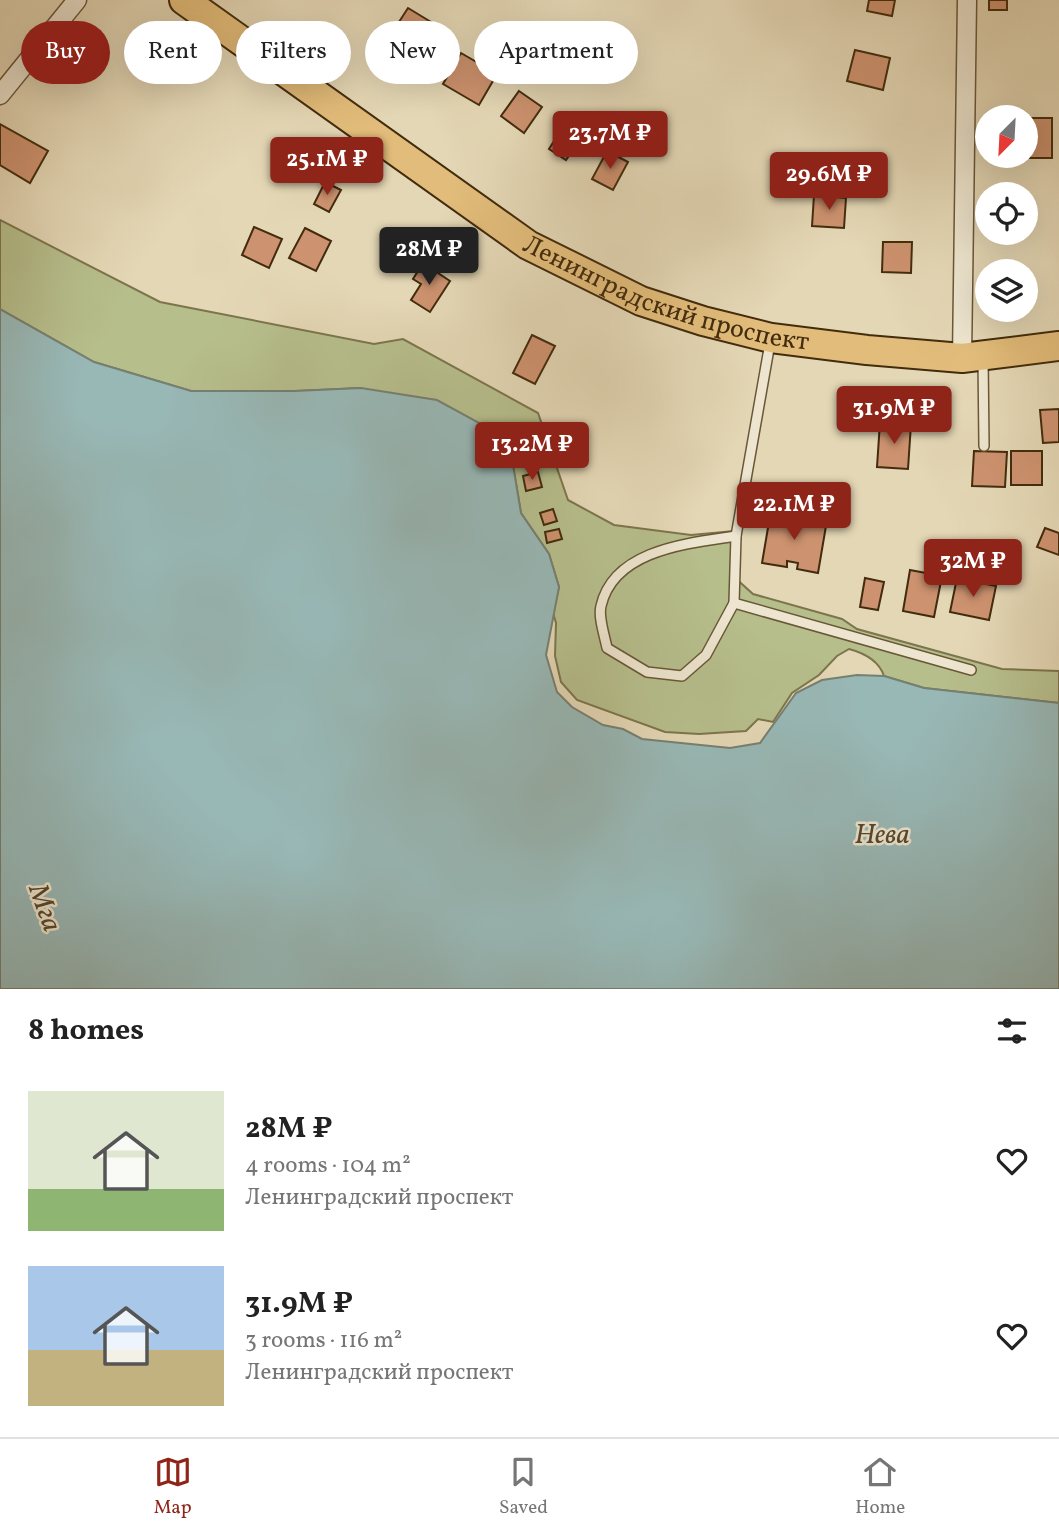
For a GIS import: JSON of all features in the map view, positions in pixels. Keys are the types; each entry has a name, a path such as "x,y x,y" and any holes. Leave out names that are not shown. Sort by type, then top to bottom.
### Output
{"main road":[{"name":"Ленинградский проспект","path":"184,0 528,245 641,301 703,321 771,338 867,351 972,357 1059,345"}],"street":[{"path":"0,95 77,0"},
{"path":"967,0 972,357"}],"lane":[{"path":"736,536 652,552 617,575 600,607 607,648 647,672 682,676 706,656 734,603 736,536 771,338"},
{"path":"972,357 984,446"},
{"path":"734,603 971,670"}],"green space":[{"path":"0,220 160,302 374,344 403,339 538,413 568,500 614,525 691,535 733,531 732,575 753,594 842,619 857,629 1002,669 1059,671 1059,703 924,688 884,676 879,666 870,658 849,649 837,656 819,675 792,693 773,722 758,719 746,731 699,734 665,732 577,700 561,682 555,656 556,623 553,613 559,587 549,554 521,513 512,459 361,388 191,391 94,362 0,309"}],"water":[{"path":"0,309 94,362 191,391 361,388 437,400 503,436 512,459 521,513 549,554 559,587 546,655 557,692 572,707 603,725 623,729 642,739 730,748 760,743 796,693 822,680 857,675 884,676 924,688 1059,703 1059,989 0,989"}],"building":[{"path":"869,0 895,0 892,16 867,11"},
{"path":"989,0 1007,0 1007,10 989,10"},
{"path":"408,8 429,21 400,21"},
{"path":"855,50 890,58 883,90 847,81"},
{"path":"460,55 474,61 474,84 491,84 479,105 443,84 460,84"},
{"path":"519,91 542,107 524,133 501,116"},
{"path":"1038,118 1052,118 1052,158 1038,158"},
{"path":"0,124 48,151 30,183 0,165"},
{"path":"565,124 582,136 566,160 549,149"},
{"path":"607,151 628,162 613,190 592,179"},
{"path":"325,182 341,190 329,212 314,204"},
{"path":"814,195 846,198 844,228 812,226"},
{"path":"254,227 282,239 269,268 242,255"},
{"path":"305,228 331,241 316,271 289,258"},
{"path":"883,242 912,242 911,273 882,272"},
{"path":"423,263 450,281 430,312 411,300 421,284 413,279"},
{"path":"532,335 555,346 535,384 513,373"},
{"path":"1059,409 1059,442 1043,443 1040,410"},
{"path":"880,422 911,424 908,469 877,467"},
{"path":"974,451 1007,452 1005,487 972,486"},
{"path":"1011,451 1042,451 1042,485 1011,485"},
{"path":"538,472 542,487 526,491 523,476"},
{"path":"553,509 557,521 544,525 540,513"},
{"path":"771,510 796,514 794,523 805,525 807,516 827,520 818,573 797,569 798,563 787,561 787,567 762,563"},
{"path":"1045,528 1059,533 1059,555 1037,547"},
{"path":"559,529 562,539 547,543 545,532"},
{"path":"910,570 942,576 934,617 903,611"},
{"path":"865,578 884,582 878,610 860,607"},
{"path":"957,578 996,586 989,620 950,612"}],"water label":[{"name":"Нева","path":"882,835"},
{"name":"Мга","path":"44,908"}]}
